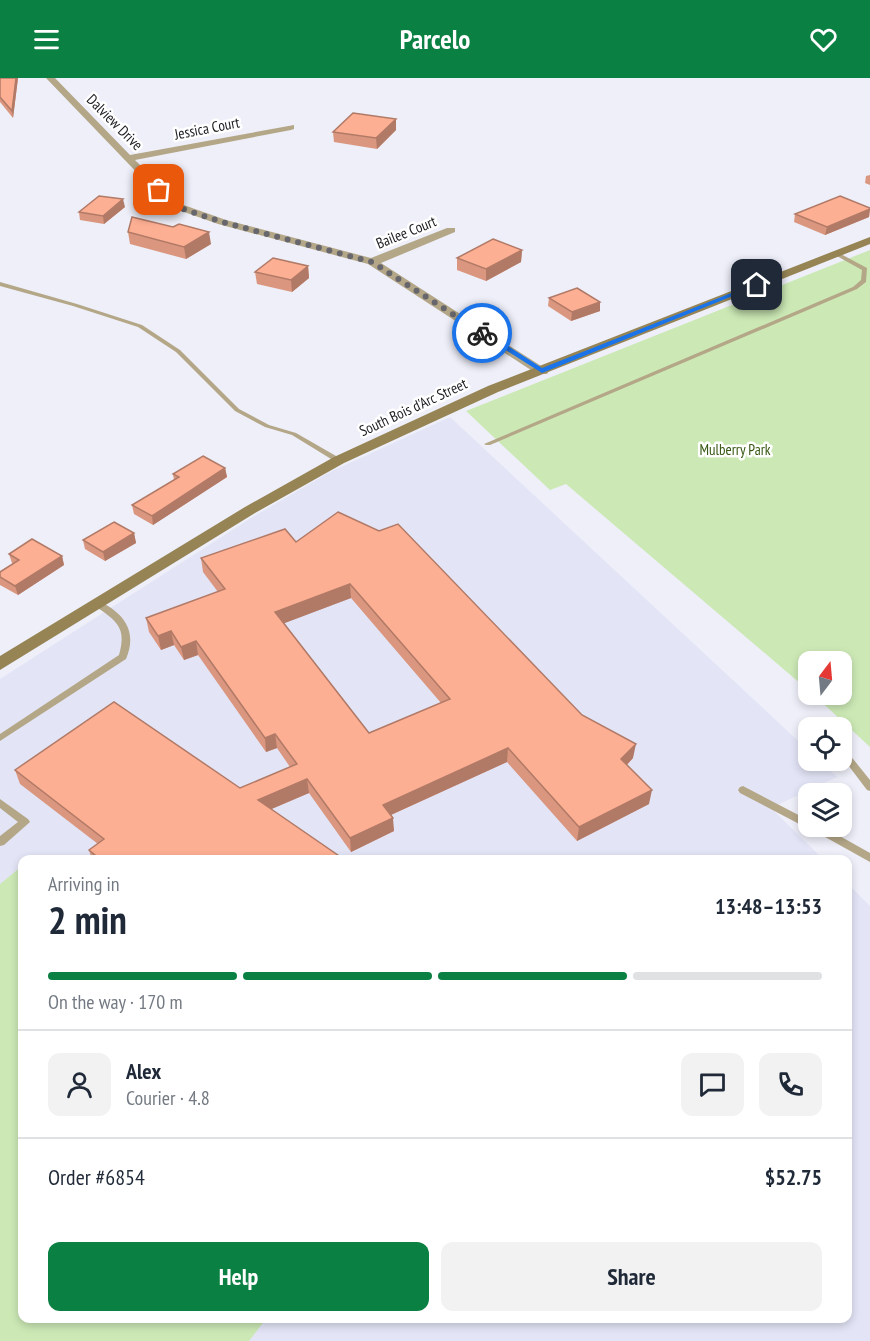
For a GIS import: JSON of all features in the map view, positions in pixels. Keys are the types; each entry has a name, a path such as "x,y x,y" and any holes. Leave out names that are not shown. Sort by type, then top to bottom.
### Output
{"main road":[{"name":"South Bois d'Arc Street","path":"0,664 250,510 339,460 493,389 870,240"}],"street":[{"name":"Dalview Drive","path":"50,78 174,206 222,222 372,262 542,371"},
{"name":"Jessica Court","path":"129,158 291,127"},
{"name":"Bailee Court","path":"372,262 451,230"}],"lane":[{"path":"488,444 855,288 864,280 865,269 837,254"},
{"path":"0,284 75,304 140,326 178,351 237,410 267,426 294,434 339,460"},
{"path":"0,738 123,657 127,645 126,630 120,619 98,604"},
{"path":"852,764 870,787"},
{"path":"743,789 798,819"},
{"path":"0,803 25,822 0,842"},
{"path":"833,837 870,858"}],"shaded area":[{"path":"450,417 798,741 798,771 831,771 837,777 824,783 798,783 798,795 771,808 819,855 18,855 18,1323 852,1323 852,888 870,906 870,1341 0,1341 0,679 251,518 330,472"}],"green space":[{"name":"Mulberry Park","path":"870,250 870,747 852,730 852,717 838,717 825,705 852,705 852,651 798,651 798,681 566,484 550,490 466,411"},
{"path":"18,869 18,1323 263,1323 249,1341 0,1341 0,884"}],"building":[{"path":"0,78 16,78 12,111 0,97"},
{"path":"353,113 396,119 376,138 333,132"},
{"path":"99,196 123,199 103,216 79,212"},
{"path":"840,196 870,209 827,227 795,214"},
{"path":"132,217 173,227 179,224 209,232 184,247 128,232"},
{"path":"493,239 522,250 486,269 457,258"},
{"path":"273,258 308,266 291,280 255,272"},
{"path":"577,288 600,302 572,312 549,298"},
{"path":"203,456 225,468 152,516 132,505 179,477 173,474"},
{"path":"338,512 379,531 398,524 582,715 636,744 621,759 652,790 579,827 508,748 383,805 393,818 350,838 307,779 258,800 338,855 95,855 89,850 104,839 15,770 114,702 240,788 297,764 275,734 265,738 196,641 181,647 171,631 158,636 146,618 225,589 201,558 285,529 296,542","holes":["350,584 450,699 369,733 275,612"]},
{"path":"114,522 134,533 103,552 83,540"},
{"path":"32,539 62,556 15,586 0,577 0,572 19,560 9,554"}],"way so far":[{"path":"159,190 174,206 222,222 372,262 482,333"}],"route":[{"path":"482,333 542,371 757,285"}]}
